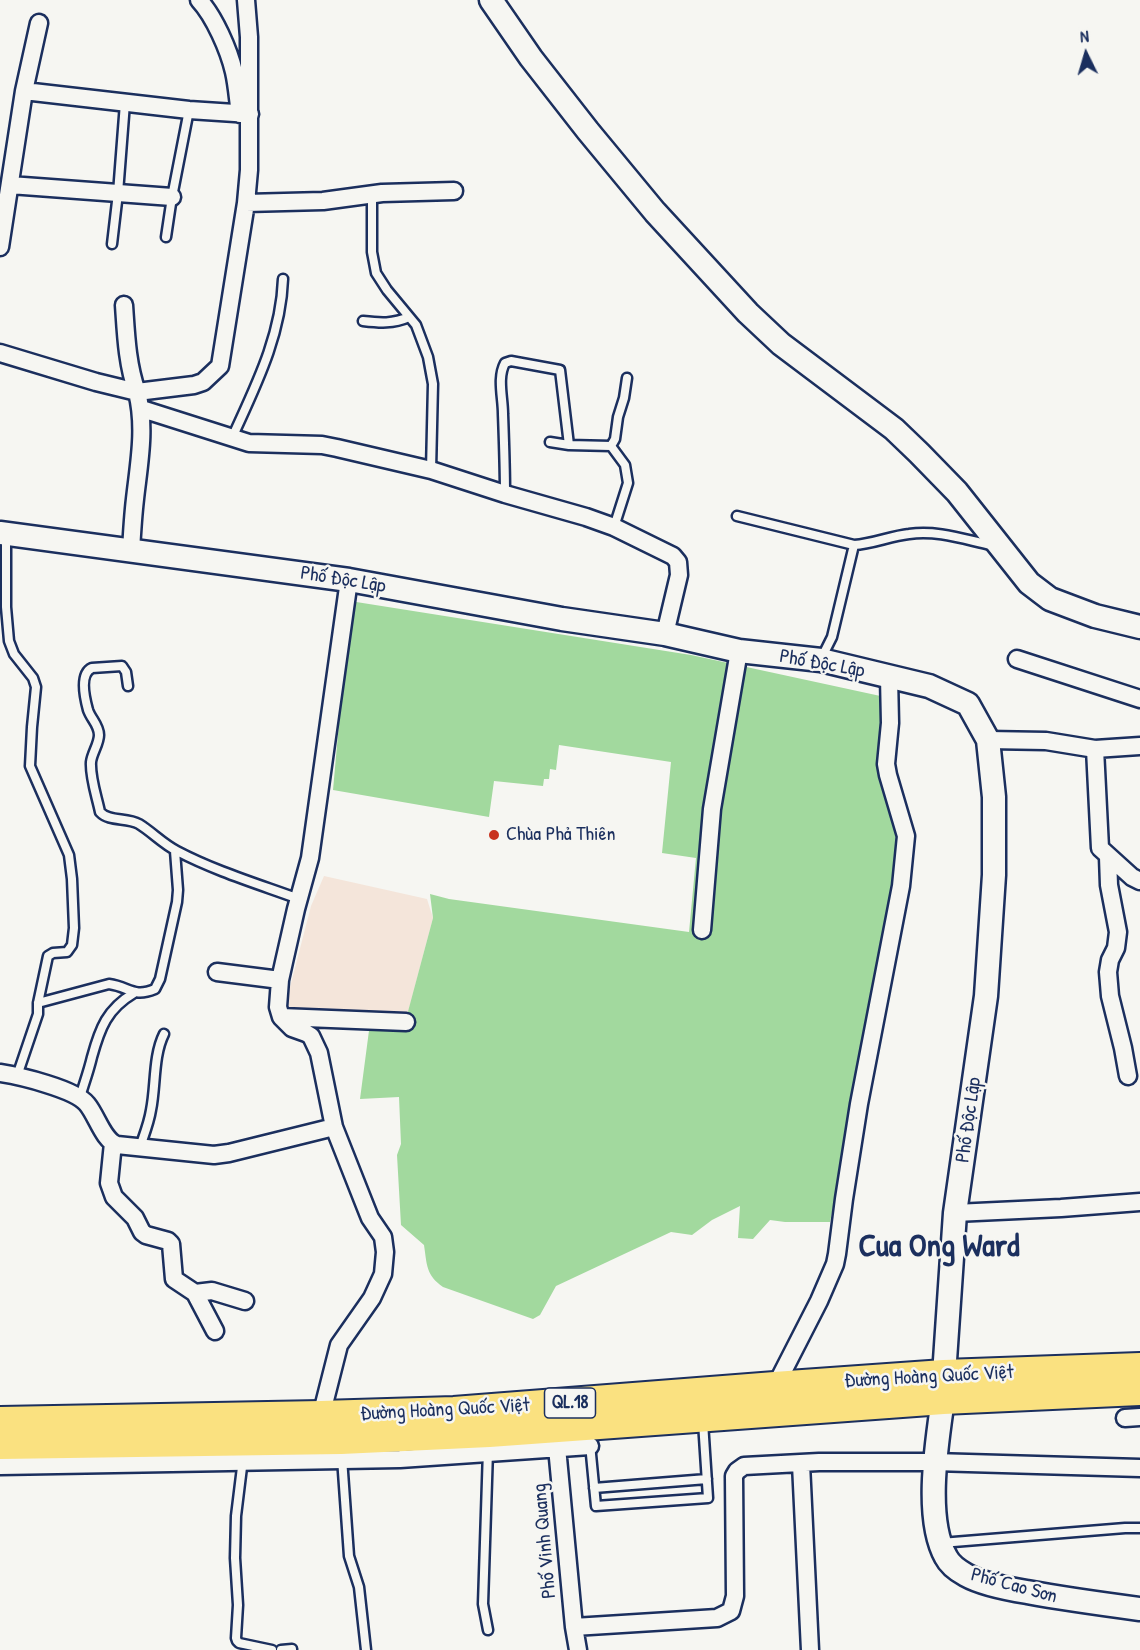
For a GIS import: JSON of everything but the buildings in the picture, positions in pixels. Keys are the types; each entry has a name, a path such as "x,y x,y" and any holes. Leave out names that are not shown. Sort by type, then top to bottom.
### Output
{"highway":[{"name":"Đường Hoàng Quốc Việt","path":"0,1444 244,1451 342,1449 589,1436 702,1417 944,1387 1140,1368"},
{"name":"Đường Hoàng Quốc Việt","path":"0,1422 454,1412 775,1387 1140,1390"}],"street":[{"path":"199,0 221,36 234,70 245,114"},
{"path":"0,353 137,392 177,388 203,382 220,366 246,203 249,170 245,114 249,37 246,0"},
{"path":"491,0 531,58 588,131 655,212 748,313 781,344 894,429 957,492 1029,583 1050,599 1095,616 1140,627"},
{"path":"0,247 9,185 7,151 24,91 39,23"},
{"path":"24,91 189,110 245,114"},
{"path":"9,185 172,197"},
{"path":"246,203 323,201 372,195 454,190"},
{"path":"124,305 127,342 142,415 141,451 131,550"},
{"path":"142,415 249,443 337,448 431,470 614,527 673,556 678,562 678,581 665,634"},
{"name":"Phố Độc Lập","path":"3,534 350,580 562,619 665,634 740,651 821,660 929,686 968,704 988,740 994,797 994,875 986,996 955,1213 944,1387"},
{"path":"321,1416 339,1345 372,1298 382,1274 385,1252 383,1237 366,1208 334,1127 319,1053 311,1036 292,1028 281,1017 278,1007 280,980 298,899 310,858 350,580"},
{"path":"702,930 712,809 740,651"},
{"path":"1017,659 1140,699"},
{"path":"775,1387 835,1264 859,1104 901,885 906,836 886,764 890,723 889,677"},
{"path":"988,740 1046,741 1095,748 1140,746"},
{"path":"1095,748 1100,849 1132,877 1140,881"},
{"path":"1108,857 1109,885 1118,932 1116,948 1110,960 1108,972 1128,1076"},
{"path":"217,972 280,980"},
{"path":"281,1017 406,1022"},
{"path":"0,1073 59,1088 80,1097 88,1104 113,1143 214,1155 334,1127"},
{"path":"113,1143 109,1183 114,1197 135,1218 142,1232 171,1244 174,1279 195,1293 215,1331"},
{"path":"955,1213 1061,1209 1140,1202"},
{"path":"195,1293 212,1291 245,1301"},
{"name":"Phố Cao Sơn","path":"944,1387 934,1462 934,1516 940,1544 953,1567 968,1576 1007,1588 1073,1601 1140,1609"},
{"name":"Phố Vinh Quang","path":"556,1438 578,1650"},
{"path":"0,1466 244,1451"},
{"path":"574,1627 717,1618 731,1611 735,1596 734,1476 744,1466 819,1462 934,1462 1140,1468"},
{"path":"801,1464 810,1650"}],"lane":[{"path":"112,244 125,103"},
{"path":"166,237 189,110"},
{"path":"372,195 372,252 376,273 416,326 428,357 433,384 431,470"},
{"path":"232,438 274,338 282,295 282,279"},
{"path":"363,321 388,323 409,317"},
{"path":"505,494 501,380 505,363 511,361 560,370 569,445"},
{"path":"611,446 615,439 627,378"},
{"path":"550,442 611,446"},
{"path":"611,446 625,465 628,483 614,527"},
{"path":"737,516 854,545 907,534 931,532 999,546"},
{"path":"3,534 9,641 14,654 33,678 36,687 30,766 69,855 74,928 72,945 67,952 52,953 48,956 38,1003 38,1014 17,1076"},
{"path":"821,660 832,637 854,545"},
{"path":"128,686 126,672 122,666 92,668 88,669 85,674 84,688 88,712 98,728 99,737 91,767 100,812 103,816 138,823 175,850 298,899"},
{"path":"80,1097 98,1033 107,1016 121,1001 134,993 155,989 160,980 177,902 175,850"},
{"path":"38,1003 109,984 119,985 134,993"},
{"path":"140,1147 151,1112 158,1053 164,1034"},
{"path":"589,1436 596,1506 708,1498 702,1417"},
{"path":"488,1630 483,1604 489,1442"},
{"path":"342,1449 349,1556 359,1587 366,1650"},
{"path":"244,1451 236,1516 235,1558 238,1605 236,1638 239,1643 273,1650"},
{"path":"594,1488 706,1479"},
{"path":"940,1544 1140,1528"},
{"path":"281,1650 292,1649"}],"shaded area":[{"path":"324,876 427,899 433,918 406,1020 293,1013 287,1004 311,906"}],"green space":[{"path":"350,601 691,655 885,697 900,833 899,867 881,973 830,1222 770,1220 753,1239 738,1238 740,1206 712,1220 692,1235 671,1232 556,1286 540,1315 533,1319 443,1287 433,1278 428,1269 424,1245 401,1225 397,1155 401,1144 399,1097 360,1099 370,1023 406,1019 433,918 430,894 449,899 689,932 696,858 662,853 671,762 559,745 556,770 550,769 549,779 544,779 543,786 494,781 489,817 333,790"}],"place":[{"name":"Chùa Phả Thiên","path":"494,835"}],"district":[{"name":"Cua Ong Ward","path":"939,1247"}]}
